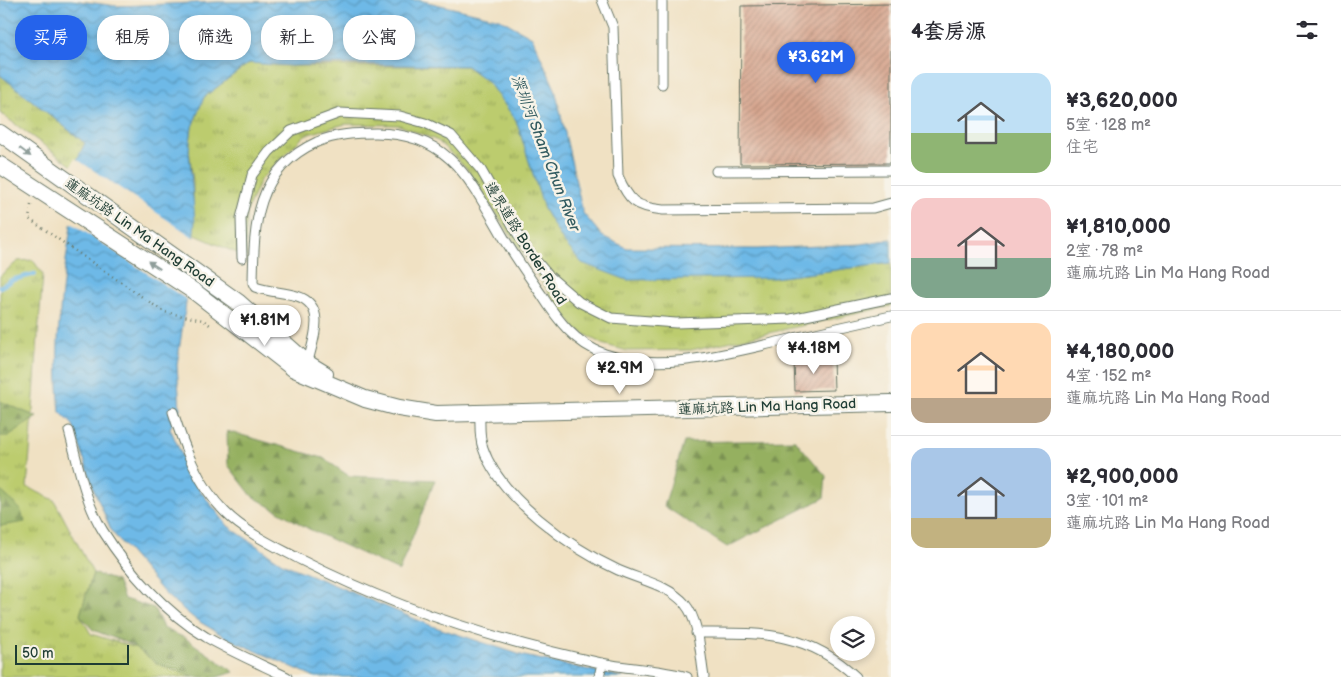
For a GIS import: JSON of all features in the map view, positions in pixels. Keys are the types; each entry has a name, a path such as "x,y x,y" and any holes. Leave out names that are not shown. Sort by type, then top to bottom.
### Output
{"street":[{"name":"蓮麻坑路 Lin Ma Hang Road","path":"0,133 238,302 306,368 346,391 365,399 409,411 436,414 891,403"},
{"name":"蓮麻坑路 Lin Ma Hang Road","path":"0,164 195,292 294,369 306,368"}],"lane":[{"path":"602,0 613,27 618,176 625,192 634,202 644,208 663,210 873,208 891,203"},
{"path":"662,0 662,84"},
{"path":"242,258 241,218 252,175 269,152 291,131 340,114 400,116 425,123 451,135 481,170 526,250 544,270 579,302 611,318 676,323 791,319 891,298"},
{"name":"邊界道路 Border Road","path":"306,368 316,333 317,318 313,307 299,297 255,287 253,283 254,232 262,197 274,177 298,153 319,141 351,134 383,133 404,135 422,141 455,162 467,176 507,242 557,318 577,339 604,354 641,360 702,359 891,316"},
{"path":"716,171 891,170"},
{"path":"174,412 182,442 203,484 225,512 259,538 352,585 505,640 602,663 687,677"},
{"path":"480,414 480,434 488,458 505,483 528,510 579,549 677,596 689,610 696,633 704,677"},
{"path":"69,431 82,481 102,530 131,570 168,608 204,636 288,677"},
{"path":"696,633 778,635 809,646 844,666 856,677"},
{"path":"599,677 602,663"}],"path":[{"path":"36,187 30,219 47,234 164,312 203,320"}],"green space":[{"path":"249,63 291,66 467,66 488,82 516,120 545,211 563,241 773,278 891,263 891,306 691,350 628,351 602,344 576,329 555,302 466,168 438,141 399,125 345,124 305,135 260,180 246,213 246,257 193,234 193,181 189,150 192,127 204,97"},
{"path":"0,75 85,143 75,168 0,113"},
{"path":"33,260 43,275 27,487 54,500 93,573 80,615 91,634 137,648 158,664 194,677 0,677 0,276 18,261"},
{"path":"0,401 37,417 8,436 0,436"},
{"path":"227,431 323,458 349,476 435,480 399,571 309,529 252,496 228,465"},
{"path":"795,440 826,476 824,498 727,547 664,506 684,442"},
{"path":"0,490 20,509 25,522 0,526"},
{"path":"93,573 117,581 124,599 154,608 163,628 185,638 234,672 217,677 194,677 158,664 132,645 93,630 80,615"}],"water":[{"name":"深圳河 Sham Chun River","path":"0,0 71,0 117,6 218,2 419,0 500,19 532,37 555,89 583,213 602,236 627,248 757,249 862,244 891,239 891,263 773,278 627,280 582,263 563,241 544,209 516,120 488,82 467,66 337,64 291,66 249,63 204,97 192,127 189,150 195,221 191,268 177,365 180,409 170,428 194,483 228,526 282,563 432,626 524,656 623,677 315,677 227,638 195,619 166,595 112,532 94,490 73,425 60,412 58,384 61,302 76,193 67,180 85,143 0,75"}],"pier":[{"path":"75,158 196,239 189,301 70,222 74,194 65,180"}],"building":[{"path":"891,4 891,163 740,164 741,6"},
{"path":"833,359 834,390 795,391 794,360"}],"waterway":[{"path":"0,287 12,280 35,274"}]}
